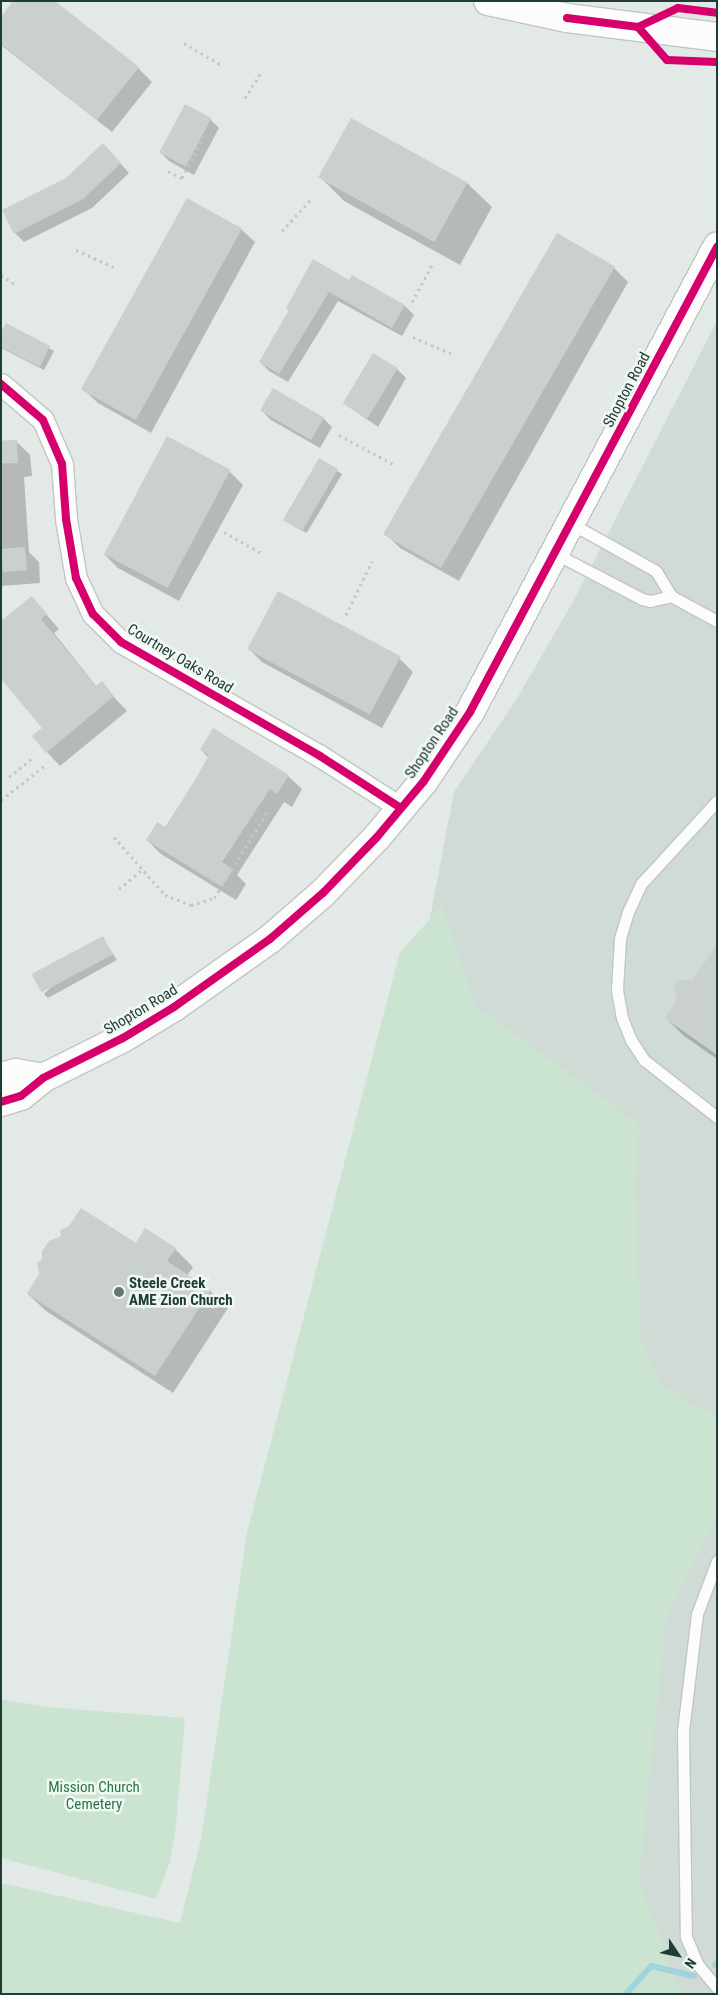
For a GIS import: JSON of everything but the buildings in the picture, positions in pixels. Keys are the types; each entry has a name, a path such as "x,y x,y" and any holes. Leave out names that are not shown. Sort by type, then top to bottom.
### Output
{"street":[{"path":"488,1 567,18 717,37"},
{"name":"Shopton Road","path":"1,1102 21,1096 43,1078 123,1038 174,1008 270,939 323,893 424,781 470,712 717,247"},
{"name":"Courtney Oaks Road","path":"1,384 43,420 62,464 66,518 76,578 92,614 121,642 320,756 401,808"},
{"path":"1,1077 16,1072 43,1078"}],"lane":[{"path":"570,524 656,571 671,596 717,620"},
{"path":"554,553 642,599 650,601 671,596"},
{"path":"717,801 641,884 628,912 617,964 617,990 631,1040 644,1060 659,1074 717,1117"},
{"path":"717,1562 697,1614 683,1731 686,1937 698,1964 717,1988"}],"path":[{"path":"184,43 221,65"},
{"path":"245,98 261,72"},
{"path":"168,171 182,178 204,136"},
{"path":"282,231 311,199"},
{"path":"76,250 116,268"},
{"path":"412,302 432,265"},
{"path":"1,275 15,284"},
{"path":"412,337 452,354"},
{"path":"339,435 393,464"},
{"path":"224,532 263,554"},
{"path":"346,615 372,561"},
{"path":"9,777 35,756"},
{"path":"1,800 44,766"},
{"path":"114,837 165,895 179,902 191,905 214,898 268,811"},
{"path":"119,889 142,870"}],"shaded area":[{"path":"717,321 717,1994 225,1994 454,792 516,700 574,600"}],"green space":[{"path":"442,906 474,1005 639,1124 636,1189 640,1337 660,1384 704,1411 717,1412 717,1517 666,1617 639,1882 681,1994 1,1994 1,1883 180,1923 201,1839 247,1532 400,952"},
{"name":"Mission Church Cemetery","path":"1,1699 47,1707 185,1718 176,1825 170,1862 156,1899 1,1858"}],"waterway":[{"path":"626,1994 651,1966 694,1976"}],"cycle path":[{"path":"638,27 678,8 717,13"},
{"path":"567,18 638,27"},
{"path":"638,27 667,60 717,62"},
{"path":"1,1102 21,1096 43,1078 123,1038 174,1007 270,939 323,893 377,837 424,781 470,712 717,247"},
{"path":"1,384 43,420 62,464 66,519 76,578 93,614 121,642 320,756 401,808"}],"place":[{"name":"Steele Creek AME Zion Church","path":"119,1292"}]}
